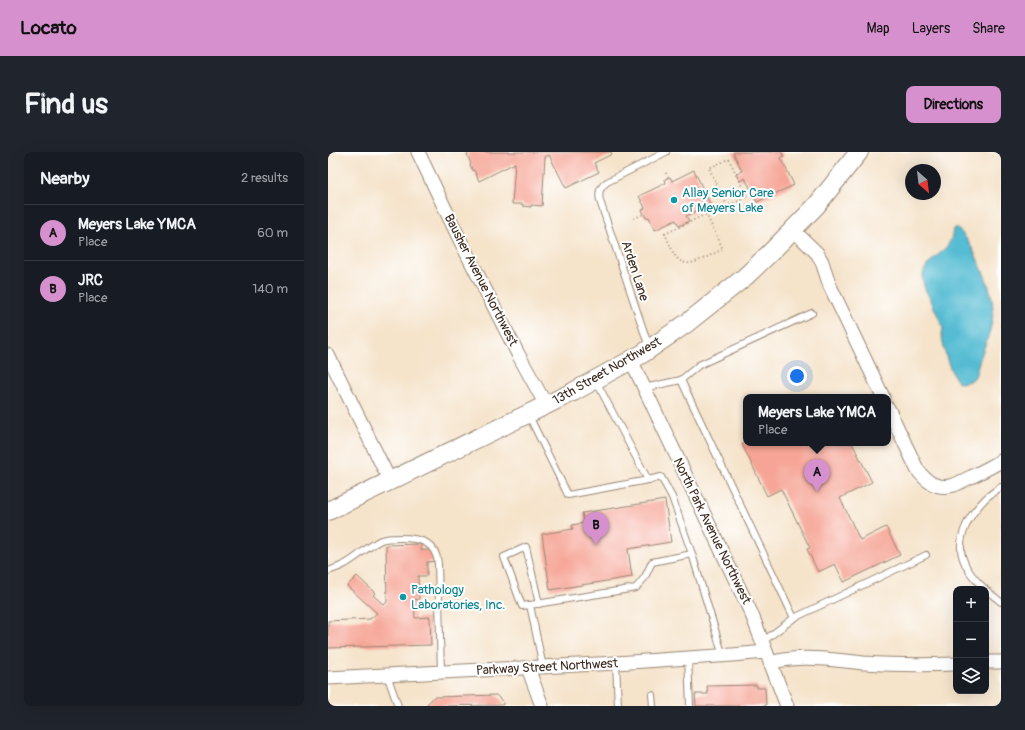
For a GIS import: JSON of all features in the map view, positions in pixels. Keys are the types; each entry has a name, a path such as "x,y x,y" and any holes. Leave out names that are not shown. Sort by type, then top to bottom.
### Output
{"main road":[{"name":"13th Street Northwest","path":"328,510 546,406 596,380 631,360 687,323 746,276 793,230 816,206 858,152"}],"street":[{"name":"Bausher Avenue Northwest","path":"418,152 475,269 546,406"},
{"path":"793,230 817,253 822,262 830,286 882,394"},
{"path":"328,355 390,481"},
{"name":"North Park Avenue Northwest","path":"631,360 752,614 787,706"},
{"path":"891,414 917,469 930,483 938,486 954,484 1001,461"},
{"name":"Parkway Street Northwest","path":"328,678 616,663 766,652 781,660 806,658 888,664 953,664"},
{"path":"989,662 1001,662"},
{"path":"528,668 542,706"}],"lane":[{"name":"Arden Lane","path":"649,348 600,201 599,192 606,182 666,152"},
{"path":"644,388 681,380 699,365 812,313"},
{"path":"596,380 648,480"},
{"path":"681,380 794,618"},
{"path":"528,414 568,495 661,477 672,497 692,554 723,656"},
{"path":"982,586 975,580 962,558 961,541 966,525 974,512 986,498 1001,487"},
{"path":"328,571 345,565 375,544 385,539 413,538 424,541 430,546 436,553 438,564 441,672"},
{"path":"539,604 526,547 504,557 522,606 539,604 636,588 645,577 652,562 692,554"},
{"path":"766,652 794,618 926,555"},
{"path":"989,592 1001,602"},
{"path":"530,605 543,667"},
{"path":"688,658 690,706"},
{"path":"616,663 618,706"},
{"path":"387,675 398,706"},
{"path":"652,695 653,706"}],"path":[{"path":"729,159 736,174 747,196 727,206 709,168 729,159"},
{"path":"666,173 668,178"},
{"path":"634,218 644,214"},
{"path":"706,214 723,250 694,263 684,263 676,258 665,234 706,214"}],"water":[{"path":"956,228 963,234 977,258 984,273 993,304 990,331 975,376 970,381 959,383 953,373 945,353 942,339 943,326 923,282 923,275 926,267 948,244 953,229"}],"building":[{"path":"471,152 611,152 612,154 594,163 599,172 566,188 549,155 545,157 542,206 531,205 531,207 523,206 523,204 512,204 515,163 479,181 470,165 471,164 467,154"},
{"name":"Allay Senior Care of Meyers Lake","path":"733,152 781,152 784,156 781,158 794,185 757,202 745,178 740,181 736,174 742,171"},
{"name":"Allay Senior Care of Meyers Lake","path":"694,170 710,204 686,216 689,221 679,226 676,220 655,230 649,217 646,218 642,210 645,208 639,196 666,183 665,179 670,177 672,181"},
{"path":"742,444 743,446 854,446 872,482 840,498 860,540 886,527 900,555 844,582 835,564 818,572 807,549 810,548 781,489 767,496"},
{"path":"665,500 671,542 628,549 632,577 550,590 542,534 573,529 572,525 584,523 582,513"},
{"name":"Pathology Laboratories, Inc.","path":"421,544 421,550 437,550 437,561 427,562 427,576 418,576 419,599 414,600 415,618 430,617 431,645 328,648 328,621 370,619 377,613 347,586 357,576 375,593 373,595 384,605 387,602 386,545"},
{"path":"757,685 757,688 765,688 766,706 696,706 695,694 708,694 707,686"},
{"path":"496,695 503,702 503,705 427,706 427,704 434,697"}],"place":[{"name":"Allay Senior Care of Meyers Lake","path":"674,200"},
{"name":"Meyers Lake YMCA","path":"817,492"},
{"name":"JRC","path":"596,545"},
{"name":"Pathology Laboratories, Inc.","path":"403,597"}]}
